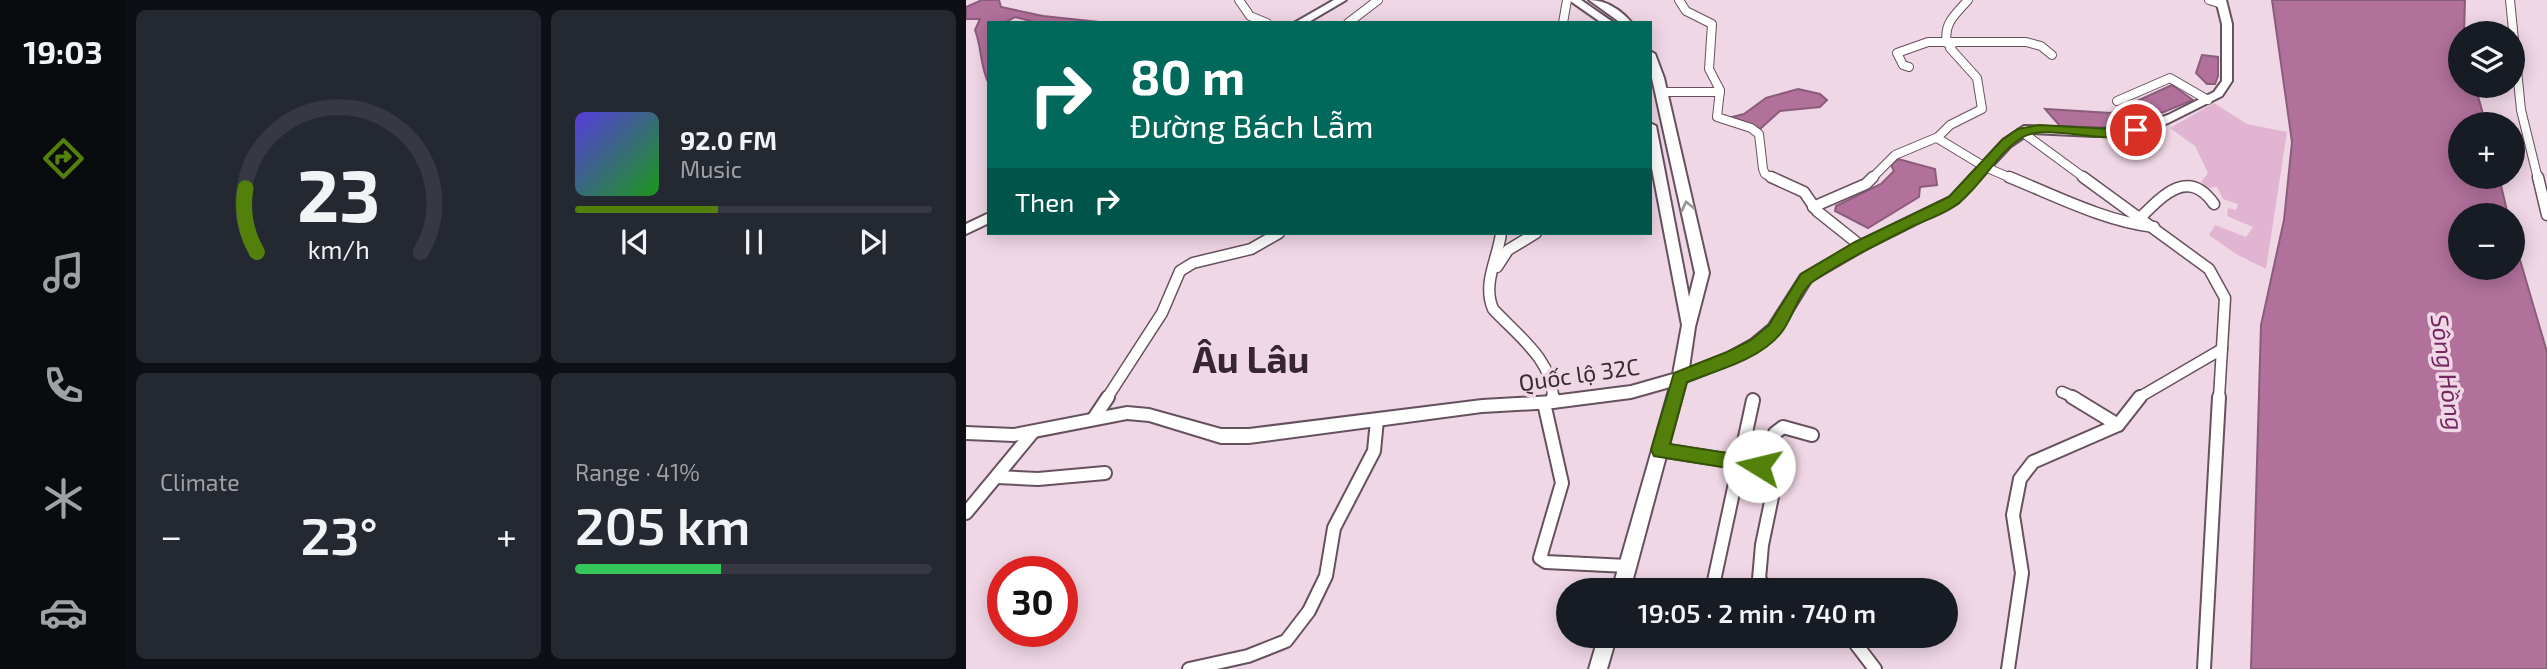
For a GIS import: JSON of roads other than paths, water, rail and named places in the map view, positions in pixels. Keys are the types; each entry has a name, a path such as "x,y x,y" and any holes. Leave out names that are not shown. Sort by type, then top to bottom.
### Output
{"main road":[{"path":"1303,21 1341,0"},
{"path":"1317,21 1354,0"},
{"path":"1574,0 1606,21"},
{"path":"1594,0 1625,21"},
{"path":"2022,132 2039,129 2111,133 2136,130 2221,92 2227,81 2227,24 2218,1"},
{"path":"1624,578 1680,378 1688,327 1703,273 1662,92 1652,60"},
{"name":"Quốc lộ 32C","path":"966,433 994,435 1033,432 1094,418 1139,413 1234,437 1482,406 1548,402 1631,392 1680,378 1733,357 1756,344 1774,329 1806,278 1861,246 1954,201 2007,143 2022,132"},
{"path":"1652,137 1688,327"},
{"path":"966,230 987,218"},
{"path":"1598,669 1604,648"}],"street":[{"path":"1239,0 1250,16 1262,21"},
{"path":"1351,21 1378,0"},
{"path":"1563,21 1567,0"},
{"path":"1679,0 1686,11 1712,24 1709,69 1720,92 1717,117 1758,133 1763,171 1771,178 1804,192 1813,207 1861,246"},
{"path":"1968,0 1944,31 1947,43 2026,41 2041,46 2053,55"},
{"path":"2510,0 2521,110 2547,215"},
{"path":"1909,67 1903,65 1896,48 1928,42 1953,43"},
{"path":"1813,207 1866,184 1895,155 1938,137 1950,125 1982,109 1977,78 1954,56 1950,48 1953,43"},
{"path":"2117,101 2170,78 2208,100"},
{"path":"1662,92 1720,92"},
{"path":"2022,132 2209,269 2225,298 2204,669"},
{"path":"1938,137 1985,167 2092,211 2137,225 2155,227"},
{"path":"2141,217 2153,203 2182,186 2197,186 2207,191 2214,204"},
{"path":"1094,418 1162,313 1180,271 1199,261 1251,249 1276,235"},
{"path":"1501,235 1487,293 1490,304 1547,367 1553,383 1548,402 1562,483 1540,558 1546,562 1627,566"},
{"path":"1492,272 1508,250 1533,235"},
{"path":"2008,669 2022,573 2013,515 2020,479 2034,462 2118,425 2141,396 2222,349"},
{"path":"2062,392 2084,402 2118,425"},
{"path":"1715,578 1753,400"},
{"path":"1189,669 1248,656 1286,640 1309,611 1326,576 1334,528 1374,451 1377,420"},
{"path":"1759,578 1759,560 1779,468 1785,460 1774,442 1775,433 1783,427 1812,435"},
{"path":"966,513 1033,432"},
{"path":"1660,450 1779,468"},
{"path":"997,477 1038,479 1105,473"},
{"path":"1859,648 1875,669"}],"water":[{"path":"982,0 999,0 1001,7 1043,16 1090,21 1030,21 1015,17 1008,21 987,21 987,79 975,30 980,19 966,19 966,7"},
{"name":"Sông Hồng","path":"2272,0 2465,0 2464,21 2448,21 2448,98 2478,98 2483,112 2448,112 2448,189 2502,189 2505,203 2448,203 2448,280 2525,280 2525,277 2547,352 2547,669 2251,669 2261,325 2284,220 2292,142"},
{"path":"2202,55 2218,57 2215,84 2207,84 2196,73"},
{"path":"2172,85 2193,100 2132,125 2098,128 2060,126 2045,109 2111,113"},
{"path":"1798,89 1820,94 1827,100 1820,107 1780,111 1760,129 1732,117 1744,114 1766,98"},
{"path":"1898,159 1935,169 1937,185 1920,187 1919,197 1868,228 1835,211 1836,206 1881,184 1894,171 1891,165"}],"district":[{"name":"Âu Lâu","path":"1251,358"}]}
